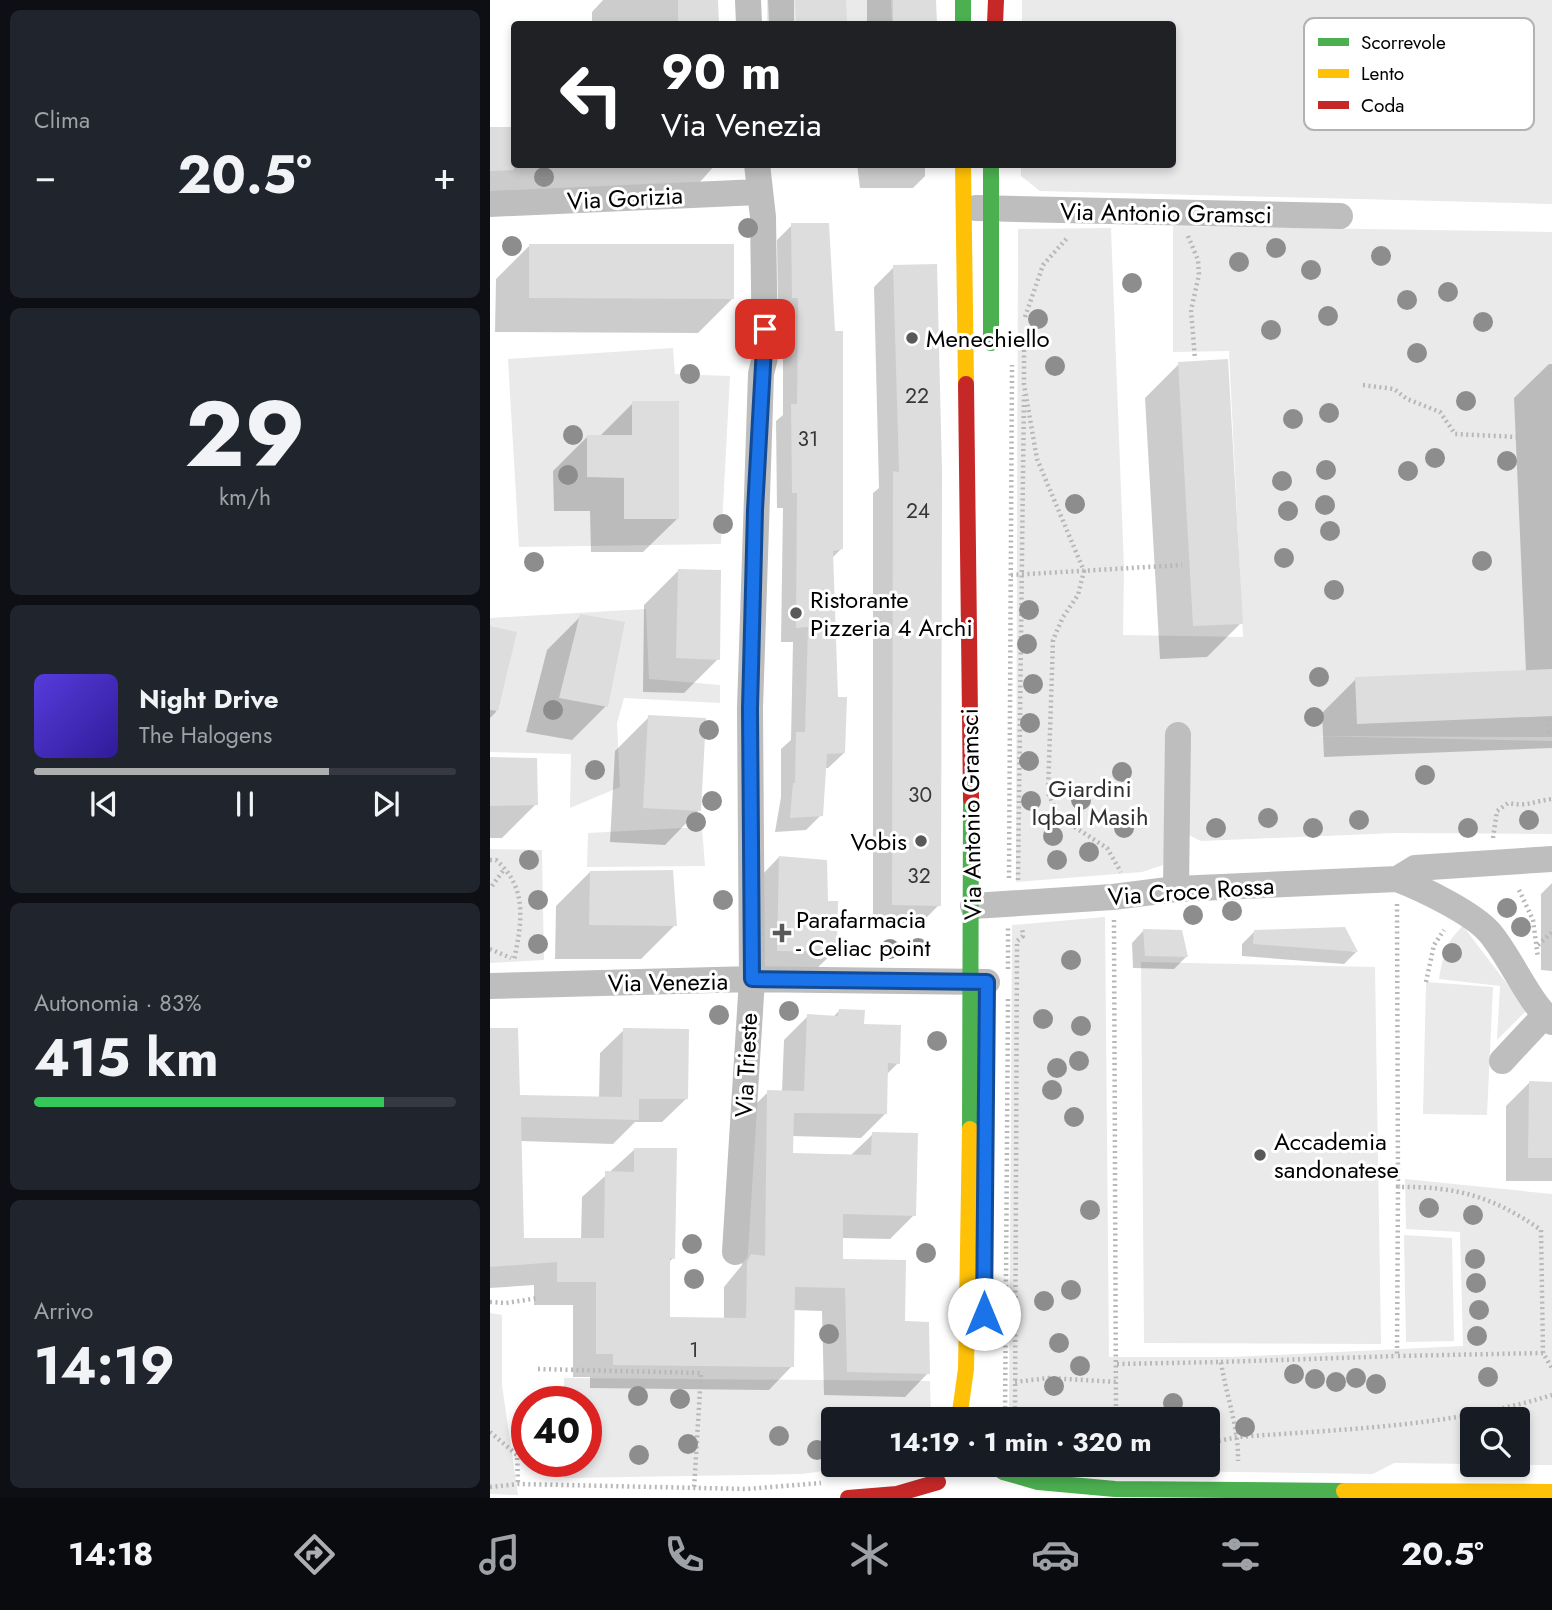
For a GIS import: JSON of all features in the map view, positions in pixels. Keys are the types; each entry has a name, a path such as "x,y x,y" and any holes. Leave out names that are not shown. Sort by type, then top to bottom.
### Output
{"street":[{"path":"748,0 749,21"},
{"path":"963,0 963,21"},
{"path":"995,21 996,0"},
{"name":"Via Trieste","path":"735,1252 752,979 750,708 753,553 761,374 765,356 763,217 757,168"},
{"name":"Via Antonio Gramsci","path":"963,168 979,904 993,982 985,1259"},
{"path":"991,168 991,359"},
{"name":"Via Gorizia","path":"490,204 759,192"},
{"name":"Via Antonio Gramsci","path":"963,208 1340,216"},
{"path":"1176,889 1178,735"},
{"name":"Via Antonio Gramsci","path":"979,904 987,740"},
{"path":"1396,879 1415,867 1552,859"},
{"path":"1396,879 1420,888 1489,932 1548,1019 1502,1061"},
{"name":"Via Croce Rossa","path":"979,904 1113,897 1176,889 1396,879"},
{"name":"Via Venezia","path":"490,986 752,979 993,982"},
{"name":"Via Antonio Gramsci","path":"960,1407 966,1369 993,982"},
{"path":"848,1498 897,1494 942,1476 933,1498"},
{"path":"1004,1477 1014,1494"},
{"path":"1025,1477 1038,1482 1115,1489 1318,1494 1552,1493"}],"path":[{"path":"1178,213 1198,260 1199,275 1191,310 1195,359"},
{"path":"1023,322 1043,265 1072,233"},
{"path":"1023,347 1024,384 1037,459 1084,571 1078,595 1063,617 1053,640 1048,793 1059,817 1107,848 1123,875 1113,897 1116,1407"},
{"path":"1009,878 1012,355"},
{"path":"1363,385 1394,389 1406,399 1440,412 1455,434 1518,437"},
{"path":"1011,575 1182,565"},
{"path":"1548,719 1549,732 1552,732"},
{"path":"1491,864 1497,811 1508,803 1527,806 1538,800 1552,799"},
{"path":"490,860 496,860 511,874 523,916 514,960"},
{"path":"492,886 505,869"},
{"path":"1396,879 1397,1356"},
{"path":"1538,946 1552,932"},
{"path":"1005,1407 993,982 1008,945"},
{"path":"1398,1187 1440,1186 1508,1207 1541,1230 1543,1353 1552,1368"},
{"path":"490,1302 506,1303 539,1298"},
{"path":"1543,1317 1552,1316"},
{"path":"1117,1364 1543,1353"},
{"path":"1222,1362 1228,1407 1238,1437"},
{"path":"538,1369 701,1373 694,1489"},
{"path":"1015,1382 1049,1378 1117,1382"},
{"path":"1220,1441 1443,1421 1504,1410 1552,1395"},
{"path":"490,1432 517,1455 518,1484"},
{"path":"490,1487 518,1484 746,1489 827,1482"}],"green space":[{"path":"767,0 891,0 892,21 767,21"},
{"path":"1022,0 1552,0 1552,204 1040,191 1021,176 1021,168 1176,168 1176,21 1022,21"},
{"name":"Giardini Iqbal Masih","path":"1173,226 1552,232 1552,737 1308,736 1552,741 1552,834 1396,833 1201,841 1168,825 1163,865 1142,872 1016,882 1018,229 1111,228 1124,568 1123,635 1243,637 1229,351 1173,352"},
{"path":"673,348 675,374 730,376 721,544 519,547 508,359"},
{"path":"646,609 649,679 720,685 720,703 624,698 617,723 620,787 570,808 571,754 490,752 490,618"},
{"path":"702,827 705,866 587,867 588,833"},
{"path":"490,849 542,850 544,960 490,963"},
{"path":"1105,917 1109,1357 1232,1357 1463,1346 1460,1232 1406,1229 1405,1179 1552,1194 1552,1465 1530,1465 1530,1407 1460,1407 1460,1464 1394,1463 1373,1474 1220,1472 1220,1407 1009,1407 1012,925"},
{"path":"1463,926 1527,1010 1497,1040 1500,986 1439,979 1446,950"},
{"name":"Accademia sandonatese","path":"1141,962 1375,967 1381,1344 1144,1343"},
{"path":"1426,982 1493,987 1487,1115 1423,1114"},
{"path":"1404,1235 1452,1238 1454,1341 1406,1342"},
{"path":"490,1313 502,1315 502,1385 511,1447 511,1477 515,1477 518,1495 490,1494"},
{"path":"564,1378 930,1381 931,1407 821,1407 821,1471 802,1474 564,1478 602,1477 602,1386 564,1386"}],"building":[{"path":"678,0 718,0 719,21 678,21"},
{"path":"795,0 846,0 847,21 796,21"},
{"path":"893,0 936,0 937,21 893,21"},
{"path":"490,127 511,127 511,168 514,170 490,171"},
{"path":"791,223 829,223 835,331 843,331 843,549 833,551 838,697 847,697 845,753 827,754 823,816 790,818 795,783 796,732 805,732 808,627 796,628 797,493 792,493 791,404 797,404 798,298 792,298"},
{"path":"529,244 734,244 734,299 529,298"},
{"path":"937,264 942,471 941,906 892,905 893,471 899,472 893,265"},
{"path":"1228,359 1243,624 1193,626 1178,362"},
{"path":"632,401 679,401 679,519 624,519 624,478 587,477 587,435 632,435"},
{"path":"678,569 721,570 720,660 676,658"},
{"path":"580,614 625,622 608,707 559,698"},
{"path":"490,626 517,632 498,711 490,710"},
{"path":"1552,669 1552,716 1357,724 1355,677"},
{"path":"648,715 706,718 701,811 643,808"},
{"path":"490,757 537,758 538,805 490,806"},
{"path":"779,856 827,860 828,901 838,901 837,952 777,951"},
{"path":"673,870 677,926 589,925 590,871"},
{"path":"1345,927 1358,952 1253,944 1254,930"},
{"path":"1143,929 1182,930 1188,957 1145,956"},
{"path":"839,1009 865,1010 864,1024 901,1025 900,1064 888,1063 887,1114 794,1113 793,1153 871,1155 872,1132 918,1133 916,1216 843,1214 843,1259 906,1260 905,1321 929,1322 930,1374 847,1372 845,1288 795,1287 794,1367 613,1365 613,1354 596,1354 596,1282 557,1282 557,1262 490,1267 490,1028 518,1028 520,1095 622,1097 623,1028 689,1029 688,1099 639,1099 639,1120 521,1117 524,1238 604,1238 605,1171 634,1172 634,1148 677,1148 675,1259 670,1258 670,1317 746,1318 747,1262 751,1254 765,1256 767,1090 804,1091 807,1014 838,1016"},
{"path":"1529,1081 1552,1082 1552,1158 1528,1158"}],"traffic: fast":[{"path":"963,0 963,21"},
{"path":"991,168 991,343"},
{"path":"970,1129 971,799"},
{"path":"1020,1477 1038,1482 1115,1489 1344,1491"}],"traffic: slow":[{"path":"963,168 966,384"},
{"path":"961,1407 966,1369 970,1129"},
{"path":"1344,1491 1552,1492"}],"traffic: jam":[{"path":"995,21 996,0"},
{"path":"966,384 971,799"},
{"path":"848,1498 897,1494 938,1482"}],"place":[{"name":"Menechiello","path":"912,338"},
{"name":"Ristorante Pizzeria 4 Archi","path":"796,613"},
{"name":"Vobis","path":"921,841"},
{"name":"Parafarmacia - Celiac point","path":"782,933"},
{"name":"Accademia sandonatese","path":"1260,1155"}],"route":[{"path":"765,329 753,553 750,708 752,979 987,982 984,1314"}]}
